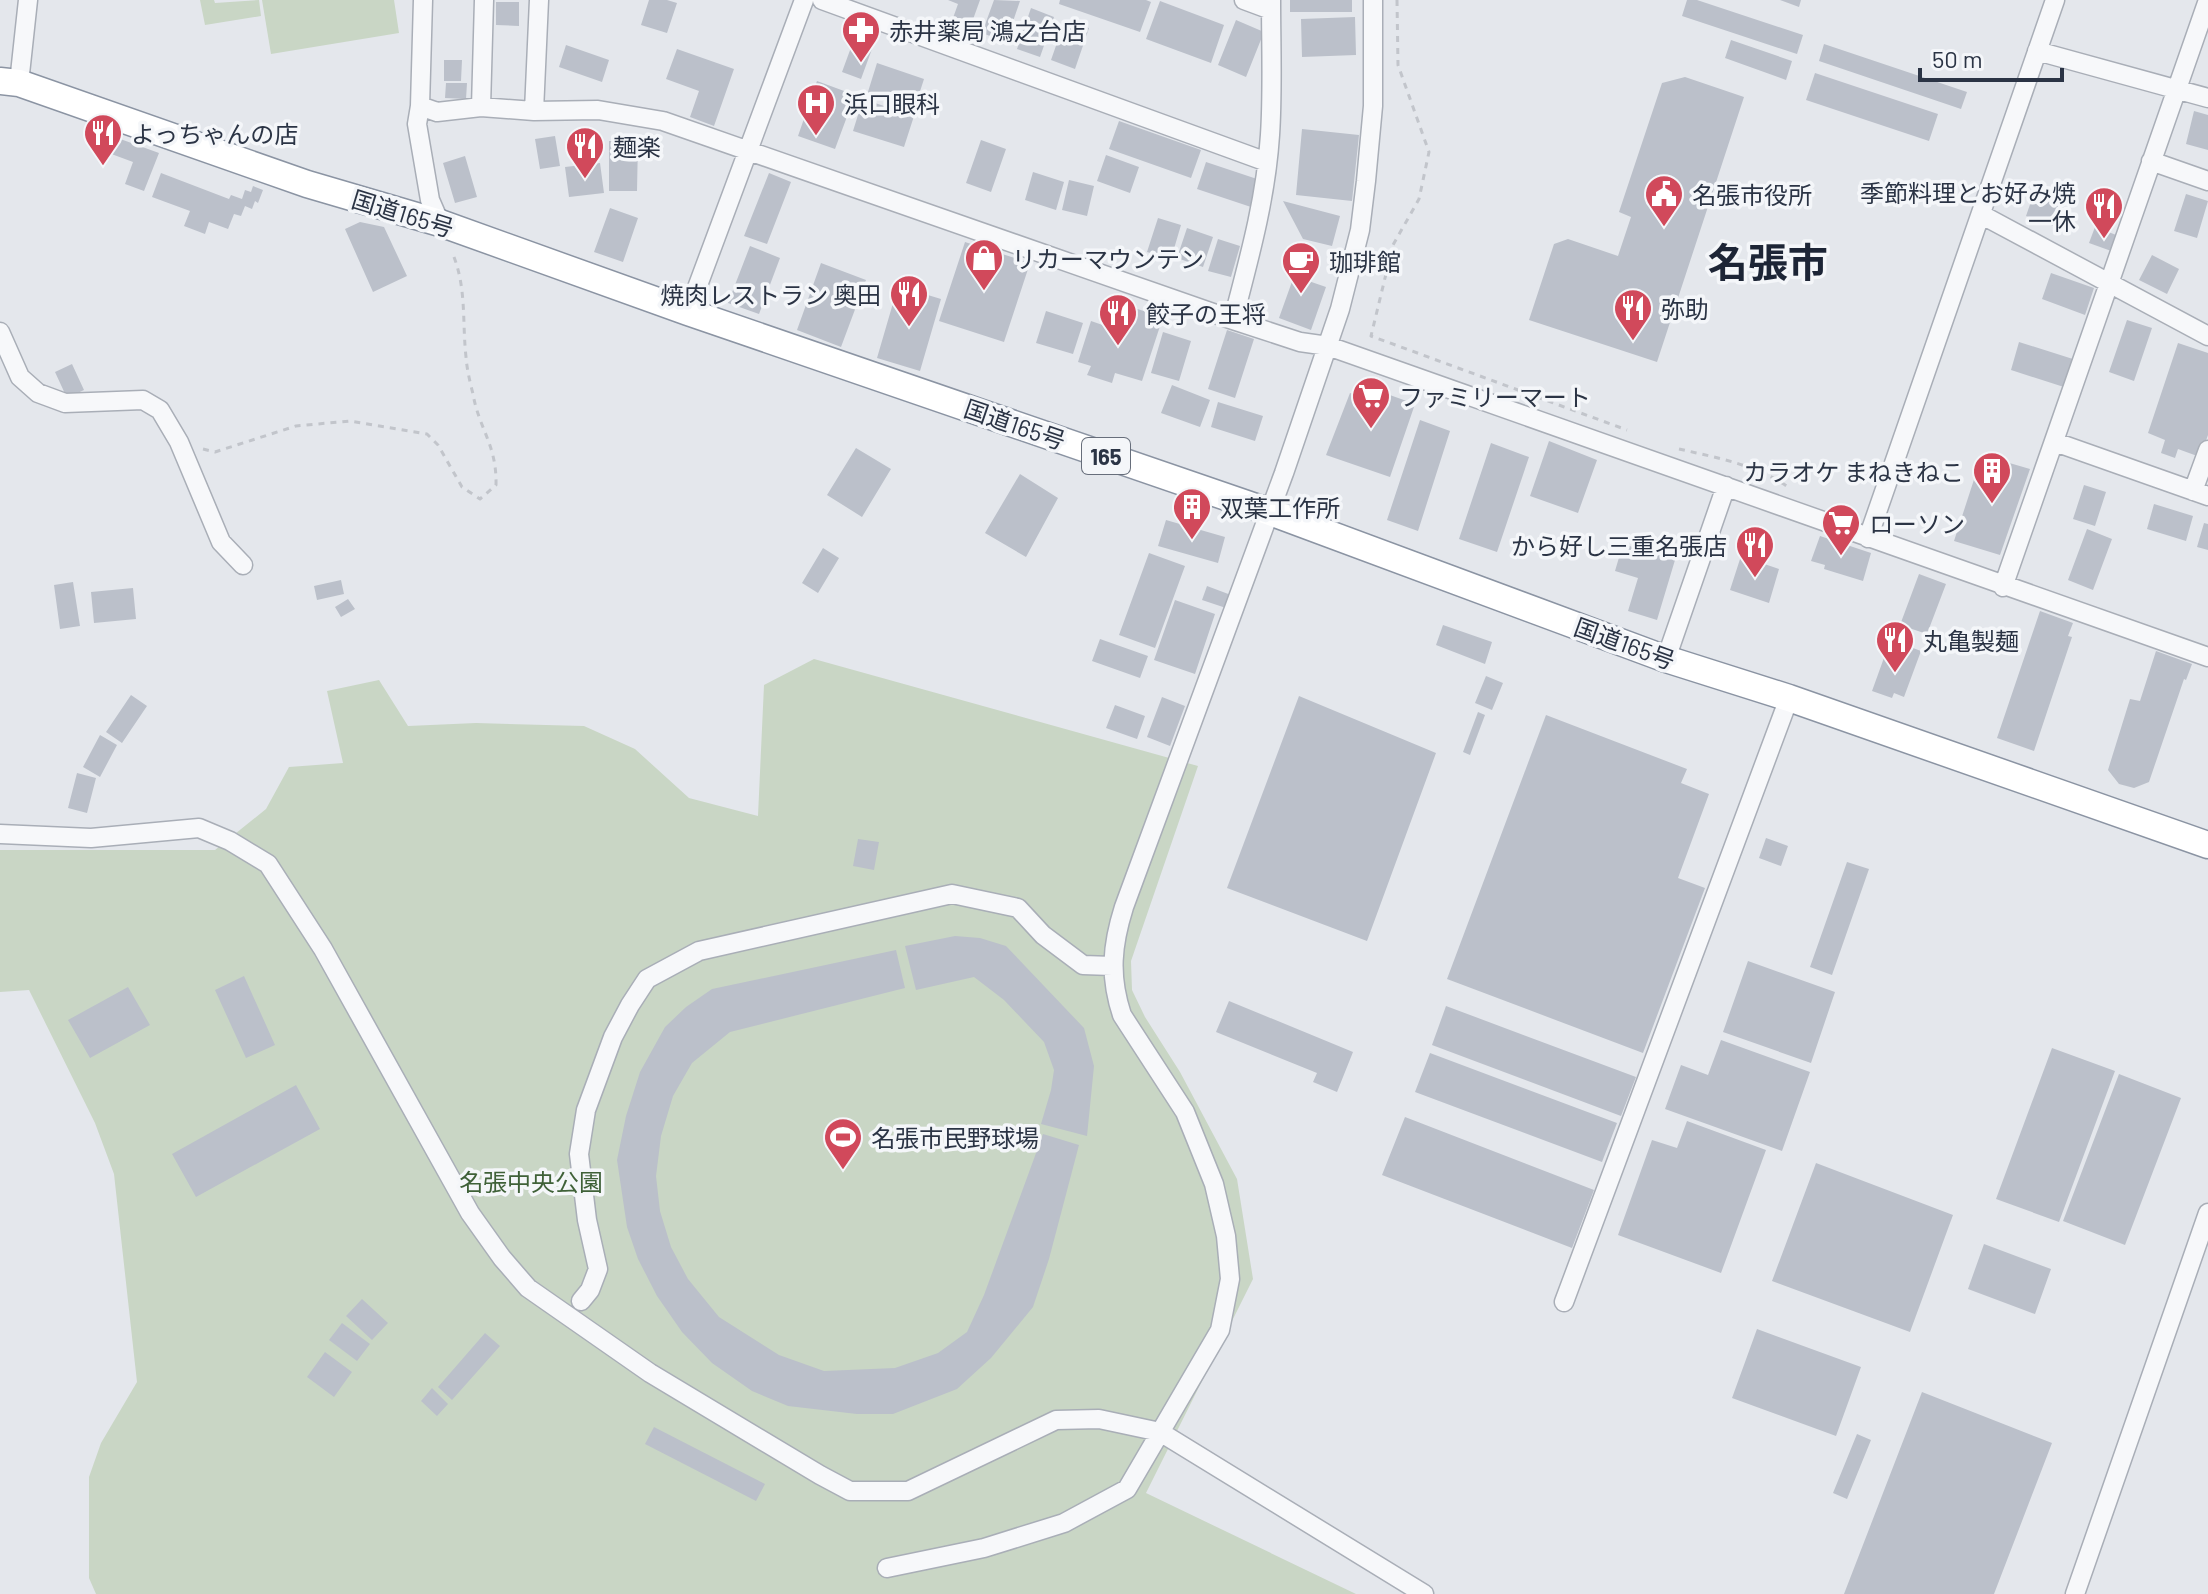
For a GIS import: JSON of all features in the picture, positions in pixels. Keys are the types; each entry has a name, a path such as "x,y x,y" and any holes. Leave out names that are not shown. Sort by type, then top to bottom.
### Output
{"highway":[{"name":"国道165号","path":"10,82 307,184 440,223 688,312 1270,512 1666,659 1789,698 2208,845"}],"street":[{"path":"10,82 28,0"},
{"path":"423,0 417,124 430,200 440,223"},
{"path":"481,107 484,0"},
{"path":"534,111 539,0"},
{"path":"688,312 804,0"},
{"path":"822,0 1267,162"},
{"path":"1233,320 1254,241 1267,162 1271,98 1271,5 1244,0"},
{"path":"887,1568 984,1548 1064,1523 1127,1489 1220,1330 1230,1279 1222,1212 1201,1147 1185,1112 1122,1015 1116,998 1112,966 1116,933 1124,907 1270,512 1340,309 1360,230 1373,106 1373,0"},
{"path":"1868,538 2055,0"},
{"path":"2003,587 2208,0"},
{"path":"2037,51 2208,98"},
{"path":"420,106 437,112 481,107 534,111 598,110 663,121 1233,320 1300,342 1328,346 2208,657"},
{"path":"2151,161 2208,181"},
{"path":"1982,215 2208,336"},
{"path":"0,332 20,377 38,393 65,403 143,400 160,410 179,442 221,542 243,565"},
{"path":"2055,442 2201,493 2208,450"},
{"path":"1666,659 1726,486"},
{"path":"1564,1302 1789,698"},
{"path":"0,834 91,838 199,828 230,841 268,864 323,949 470,1213 528,1288 650,1373 850,1491 908,1491 1056,1420 1099,1419 1160,1432 1424,1594"},
{"path":"581,1301 590,1290 598,1269 587,1220 579,1154 586,1110 613,1037 647,979 699,951 952,894 1018,908 1043,935 1083,965 1112,966"},
{"path":"2075,1594 2208,1213"}],"path":[{"path":"1397,0 1398,65 1429,152 1419,199 1393,245 1371,336 1631,431"},
{"path":"179,442 215,452 296,426 350,421 427,434 438,445 462,487 480,499 496,485 497,462 474,400 466,356 465,308 459,268 440,223"},
{"path":"1675,447 1746,465 1774,476 1799,494"}],"green space":[{"path":"200,0 214,0 215,3 259,0 261,16 205,25"},
{"path":"262,0 394,0 399,33 271,54"},
{"name":"名張中央公園","path":"814,659 1198,766 1131,961 1132,990 1237,1179 1253,1279 1146,1493 1356,1594 96,1594 89,1578 89,1477 101,1443 137,1382 114,1174 95,1123 29,990 0,992 0,850 215,850 266,809 289,767 343,763 327,691 379,680 408,726 476,723 584,726 635,749 689,798 758,816 764,685"}],"building":[{"path":"649,0 677,3 667,33 641,25"},
{"path":"948,0 980,0 971,25 953,18 958,4"},
{"path":"994,0 1020,1 1006,42 982,33"},
{"path":"1060,0 1151,2 1140,32 1059,4"},
{"path":"1290,0 1352,0 1352,12 1290,12"},
{"path":"1687,0 1697,0 1803,35 1797,54 1682,16"},
{"path":"1780,0 1801,0 1799,7"},
{"path":"1160,1 1224,25 1211,63 1146,39"},
{"path":"496,2 519,2 519,26 496,25"},
{"path":"1031,8 1054,17 1040,57 1017,49"},
{"path":"1355,17 1356,55 1302,57 1301,19"},
{"path":"1065,20 1089,28 1075,69 1051,60"},
{"path":"1236,20 1264,32 1246,77 1218,65"},
{"path":"1731,40 1792,61 1786,80 1725,58"},
{"path":"853,42 872,49 861,79 842,72"},
{"path":"1824,44 1967,92 1961,109 1819,61"},
{"path":"566,45 609,60 602,82 559,67"},
{"path":"677,49 734,69 714,126 690,117 699,91 666,79"},
{"path":"444,60 462,60 461,81 444,81"},
{"path":"877,63 924,79 914,110 867,95"},
{"path":"1815,73 1938,114 1929,141 1806,100"},
{"name":"名張市役所","path":"1685,77 1744,97 1657,362 1529,320 1554,244 1568,239 1618,256 1631,217 1619,212 1662,83"},
{"path":"817,81 855,95 835,149 798,136"},
{"path":"446,83 467,83 466,99 445,98"},
{"path":"863,99 914,116 904,147 853,131"},
{"path":"2194,111 2208,115 2208,150 2186,144"},
{"path":"1119,121 1201,150 1191,178 1109,149"},
{"path":"1302,129 1359,135 1352,201 1296,195"},
{"path":"112,136 159,153 144,191 125,184 133,162 106,152"},
{"path":"555,136 560,166 540,169 535,139"},
{"path":"981,140 1006,149 991,192 966,183"},
{"path":"609,141 638,141 637,191 609,191"},
{"path":"1106,155 1139,167 1130,193 1097,181"},
{"path":"465,156 477,197 455,203 443,163"},
{"path":"1206,162 1260,180 1251,207 1197,189"},
{"name":"麺楽","path":"600,163 604,193 569,197 565,167"},
{"path":"1033,172 1064,182 1056,210 1025,200"},
{"path":"161,173 229,199 231,195 242,199 245,190 251,192 253,186 263,190 252,209 245,206 241,216 234,214 228,229 209,222 205,234 184,226 190,211 152,197"},
{"path":"769,173 791,182 767,244 744,236"},
{"path":"1069,180 1094,186 1087,216 1062,210"},
{"path":"2035,190 2062,200 2054,226 2026,216"},
{"path":"2186,194 2208,201 2197,238 2174,231"},
{"path":"1283,201 1340,216 1332,246 1303,239"},
{"path":"610,208 638,218 623,262 594,252"},
{"path":"1158,218 1181,225 1171,259 1147,252"},
{"path":"360,222 384,227 407,276 373,292 345,229"},
{"name":"季節料理とお好み焼 一休","path":"2095,227 2119,236 2114,252 2089,243"},
{"path":"1187,228 1213,237 1203,267 1177,258"},
{"path":"1218,239 1240,246 1231,277 1208,271"},
{"name":"リカーマウンテン","path":"965,242 1030,263 1004,342 939,321"},
{"path":"750,246 780,258 759,314 728,303"},
{"path":"2152,255 2179,269 2167,294 2139,280"},
{"path":"821,263 866,280 841,347 797,330"},
{"path":"2051,273 2094,288 2085,315 2042,299"},
{"path":"1294,276 1326,287 1311,330 1279,318"},
{"name":"焼肉レストラン 奥田","path":"898,286 941,299 920,371 877,358"},
{"name":"餃子の王将","path":"1131,307 1163,317 1142,381 1115,373 1112,383 1087,375 1091,366 1078,362 1091,321 1123,332"},
{"path":"1046,311 1083,323 1073,354 1036,343"},
{"path":"2127,320 2152,328 2134,381 2109,372"},
{"path":"1227,330 1254,339 1235,398 1208,389"},
{"path":"1163,332 1191,341 1179,381 1151,373"},
{"path":"2019,342 2076,360 2067,388 2011,370"},
{"path":"2178,343 2208,353 2208,435 2200,457 2178,449 2175,458 2161,453 2165,440 2148,433"},
{"path":"72,364 84,390 67,398 55,372"},
{"name":"ファミリーマート","path":"1359,384 1415,404 1390,477 1326,455 1350,393 1356,395"},
{"path":"1172,385 1210,400 1200,427 1161,413"},
{"path":"1218,402 1263,416 1255,441 1211,427"},
{"path":"1420,420 1450,431 1418,531 1387,520"},
{"path":"1549,441 1597,460 1578,513 1530,496"},
{"path":"1491,443 1529,457 1497,552 1459,539"},
{"path":"856,448 891,469 862,517 827,495"},
{"name":"カラオケ まねきねこ","path":"1982,455 2030,469 2000,555 1954,541"},
{"path":"1020,474 1058,498 1026,557 985,533"},
{"path":"2084,485 2106,492 2095,526 2073,519"},
{"path":"2154,504 2193,516 2186,541 2147,529"},
{"name":"双葉工作所","path":"1166,520 1225,537 1218,563 1158,546"},
{"path":"2204,523 2208,524 2208,550 2197,547"},
{"path":"2087,529 2112,539 2093,590 2068,580"},
{"name":"ローソン","path":"1820,536 1871,553 1863,581 1824,569 1825,565 1811,561"},
{"path":"1623,544 1675,560 1657,620 1628,611 1638,578 1615,571"},
{"path":"823,548 839,558 818,593 802,583"},
{"path":"1149,553 1185,566 1155,648 1119,635"},
{"name":"から好し三重名張店","path":"1741,556 1779,569 1769,603 1730,590"},
{"path":"1919,574 1946,584 1927,634 1900,625"},
{"path":"341,580 344,594 317,600 314,586"},
{"path":"73,582 80,626 60,629 54,585"},
{"path":"1207,586 1231,595 1226,608 1202,600"},
{"path":"133,588 136,619 94,623 91,592"},
{"path":"348,599 355,609 341,617 335,607"},
{"path":"1175,600 1215,614 1195,674 1154,660"},
{"path":"2040,611 2073,623 2068,636 2072,637 2034,751 1997,738"},
{"path":"1443,625 1492,642 1485,664 1436,645"},
{"path":"1100,639 1148,656 1140,678 1092,661"},
{"name":"丸亀製麺","path":"1894,641 1921,651 1904,697 1894,693 1892,698 1872,691 1885,655 1888,657"},
{"path":"2156,651 2192,664 2149,782 2134,788 2119,784 2108,770 2130,699 2140,701"},
{"path":"1486,676 1503,683 1492,710 1475,703"},
{"path":"131,695 147,706 122,743 106,732"},
{"path":"1299,696 1436,753 1367,941 1227,888"},
{"path":"1162,697 1185,706 1170,746 1147,737"},
{"path":"1115,705 1145,716 1137,739 1106,728"},
{"path":"1478,712 1485,715 1470,755 1463,752"},
{"path":"1546,715 1687,769 1681,783 1709,794 1678,878 1705,888 1643,1053 1447,979"},
{"path":"100,735 117,745 100,777 83,767"},
{"path":"77,773 96,778 87,813 68,808"},
{"path":"1766,838 1788,846 1781,866 1759,858"},
{"path":"858,839 879,842 874,870 853,866"},
{"path":"1847,862 1869,869 1832,975 1810,967"},
{"path":"955,936 980,938 1006,946 1084,1028 1094,1066 1087,1136 1041,1124 1054,1070 1044,1042 1004,1000 974,977 916,990 905,946"},
{"path":"896,950 905,988 730,1032 692,1063 673,1096 661,1136 656,1176 660,1211 671,1247 688,1279 719,1317 779,1355 824,1371 895,1368 938,1353 967,1332 984,1295 1043,1134 1079,1145 1033,1307 991,1358 957,1389 893,1414 857,1414 788,1406 752,1391 712,1363 682,1332 657,1296 638,1259 627,1227 617,1160 626,1116 640,1072 665,1027 712,989"},
{"path":"1748,961 1835,992 1811,1063 1723,1032"},
{"path":"244,976 275,1045 246,1058 215,990"},
{"path":"128,987 150,1025 90,1058 68,1020"},
{"path":"1229,1001 1353,1052 1337,1092 1313,1082 1317,1073 1216,1032"},
{"path":"1446,1006 1636,1077 1621,1116 1432,1045"},
{"path":"1721,1040 1810,1072 1782,1151 1665,1109 1681,1065 1708,1075"},
{"path":"2052,1048 2115,1071 2059,1222 1996,1199"},
{"path":"1430,1053 1617,1123 1602,1162 1415,1092"},
{"path":"2119,1074 2181,1098 2125,1245 2063,1221"},
{"path":"296,1085 320,1129 196,1197 172,1154"},
{"path":"1405,1117 1594,1190 1572,1248 1382,1175"},
{"path":"1687,1121 1766,1150 1721,1273 1618,1235 1652,1140 1677,1148"},
{"path":"1816,1163 1953,1215 1910,1332 1772,1281"},
{"path":"1984,1244 2051,1269 2035,1314 1968,1289"},
{"path":"362,1299 388,1323 372,1340 346,1316"},
{"path":"342,1323 370,1344 357,1361 329,1340"},
{"path":"1757,1329 1861,1367 1836,1436 1732,1398"},
{"path":"485,1333 500,1346 452,1400 438,1387"},
{"path":"325,1352 352,1372 334,1397 307,1377"},
{"path":"432,1388 448,1404 437,1416 421,1401"},
{"path":"1922,1392 2052,1443 1994,1594 1844,1594"},
{"path":"654,1427 765,1484 756,1501 645,1444"},
{"path":"1857,1434 1871,1440 1847,1499 1833,1493"}],"place":[{"name":"赤井薬局 鴻之台店","path":"861,64"},
{"name":"浜口眼科","path":"816,137"},
{"name":"よっちゃんの店","path":"103,167"},
{"name":"麺楽","path":"585,180"},
{"name":"名張市役所","path":"1664,228"},
{"name":"季節料理とお好み焼 一休","path":"2104,240"},
{"name":"リカーマウンテン","path":"984,292"},
{"name":"珈琲館","path":"1301,295"},
{"name":"焼肉レストラン 奥田","path":"909,328"},
{"name":"弥助","path":"1633,342"},
{"name":"餃子の王将","path":"1118,347"},
{"name":"ファミリーマート","path":"1371,430"},
{"name":"カラオケ まねきねこ","path":"1992,505"},
{"name":"双葉工作所","path":"1192,541"},
{"name":"ローソン","path":"1841,557"},
{"name":"から好し三重名張店","path":"1755,579"},
{"name":"丸亀製麺","path":"1895,674"},
{"name":"名張市民野球場","path":"843,1171"}],"district":[{"name":"名張市","path":"1768,261"}]}
